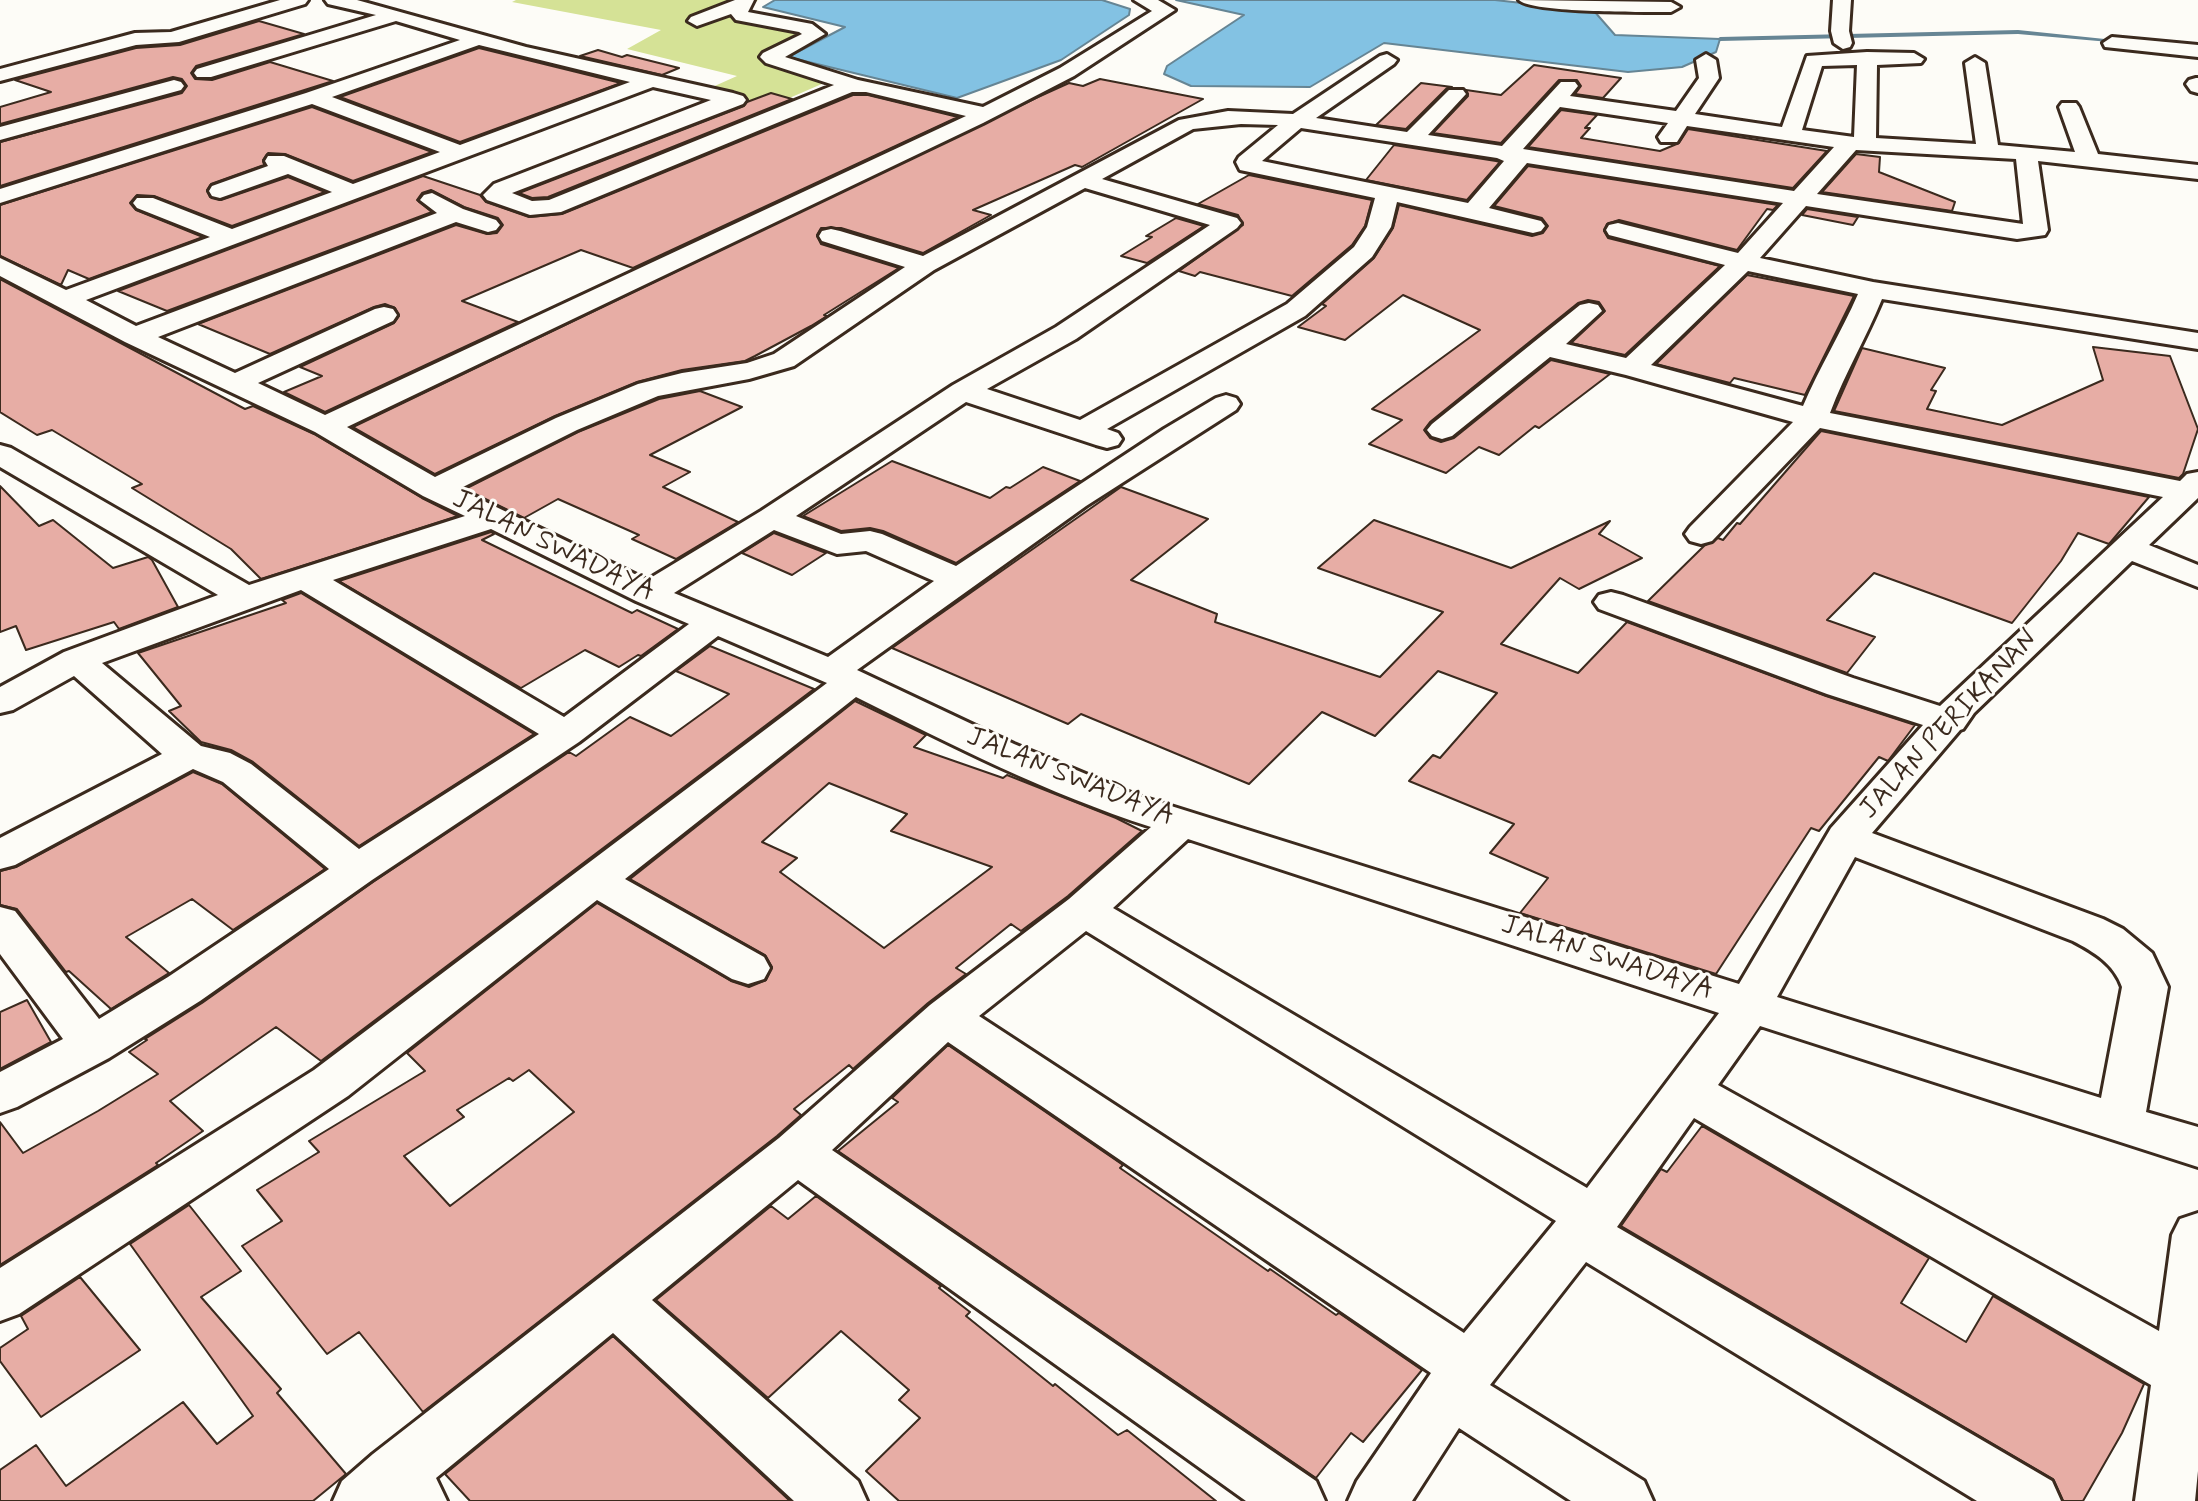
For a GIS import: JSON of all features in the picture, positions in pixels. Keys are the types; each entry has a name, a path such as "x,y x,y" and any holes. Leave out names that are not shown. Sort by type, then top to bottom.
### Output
{"street":[{"path":"0,75 135,39 172,38 299,0"},
{"path":"334,0 477,40 649,82 786,110"},
{"path":"204,73 390,14 420,0"},
{"path":"325,426 985,114 1067,72 1166,10 1143,0"},
{"path":"1528,0 1611,12 1671,7"},
{"path":"1842,0 1842,37"},
{"path":"743,2 738,11 742,16 805,29 816,34 770,57 773,59 856,86 985,114"},
{"path":"697,21 743,2"},
{"path":"0,196 313,97 477,40"},
{"path":"2112,43 2198,51"},
{"path":"1790,135 1804,96 1811,62 1821,58 1914,58"},
{"path":"1632,368 1743,262 1798,200 1858,144 1867,58"},
{"path":"1387,60 1297,121 1247,163 1248,165 1474,211 1533,226"},
{"path":"1666,142 1709,78 1706,60"},
{"path":"1975,63 1988,150"},
{"path":"2174,74 2197,83"},
{"path":"65,299 649,82"},
{"path":"0,134 174,86"},
{"path":"733,99 502,189 495,195 530,208 553,207 786,110 856,86"},
{"path":"1474,211 1562,93 1682,119 1858,144 2026,153 2198,172"},
{"path":"1412,139 1456,94"},
{"path":"313,97 463,153"},
{"path":"2070,107 2089,159"},
{"path":"434,489 604,408 648,390 674,383 729,377 762,369 784,360 925,265 1186,124 1227,116 1297,121 2017,232 2036,230 2026,153"},
{"path":"220,191 283,164 355,193"},
{"path":"2143,166 2148,189"},
{"path":"648,594 772,518 963,391 1077,326 1229,223 1082,180"},
{"path":"1083,431 1296,310 1363,252 1379,227 1388,194"},
{"path":"429,198 455,214 488,225"},
{"path":"145,203 235,238"},
{"path":"135,336 455,214"},
{"path":"1618,230 1743,262 1873,290 2198,341"},
{"path":"831,236 925,265"},
{"name":"JALAN SWADAYA","path":"5,272 325,426 434,489 648,594 842,676 1000,753 1122,804 2198,1147"},
{"path":"1701,534 1813,418 1832,371 1851,340 1873,290"},
{"path":"1442,430 1590,311"},
{"path":"235,383 384,315"},
{"path":"1545,348 1632,368 1813,418 2194,486"},
{"path":"963,391 1146,451"},
{"path":"0,1297 331,1083 594,880 957,579 1146,451 1226,404"},
{"path":"0,454 246,597"},
{"name":"JALAN PERIKANAN","path":"1378,1501 1461,1379 1587,1224 1749,1006 1845,838 1950,721 1961,705 2126,547 2194,486"},
{"path":"0,702 77,660 246,597 494,518"},
{"path":"772,518 837,544 870,541 957,579"},
{"path":"2126,547 2198,577"},
{"path":"307,579 566,734"},
{"path":"1611,602 1840,686 1950,721"},
{"path":"0,1094 93,1045 184,989 357,870 566,734 714,622"},
{"path":"77,660 188,757 216,762 237,773 357,870"},
{"path":"0,855 188,757"},
{"path":"391,1492 613,1299 797,1152 946,1017 1084,910 1181,823"},
{"path":"1845,838 2088,930 2108,940 2136,964 2145,987 2120,1124"},
{"path":"594,880 748,968"},
{"path":"1084,910 2031,1501"},
{"path":"0,922 93,1045"},
{"path":"946,1017 1461,1379 1623,1501"},
{"path":"1688,1091 2182,1373"},
{"path":"797,1152 1295,1501"},
{"path":"2165,1501 2198,1235"},
{"path":"613,1299 837,1501"}],"green space":[{"path":"758,0 742,14 821,29 762,59 831,80 771,106 708,89 737,76 627,49 661,30 512,2"}],"water":[{"path":"775,0 1102,0 1130,9 1129,15 1061,60 957,98 788,57 845,27 763,7"},
{"path":"1176,0 1495,0 1594,11 1615,35 1720,39 1716,52 1682,67 1628,72 1384,43 1310,87 1191,86 1164,74 1167,66 1244,15"}],"building":[{"path":"259,21 304,34 196,66 191,73 195,79 212,80 270,62 333,81 0,186 0,142 182,93 187,86 182,79 173,77 0,124 0,107 51,92 15,80 136,48 180,45"},
{"path":"479,48 621,83 460,142 340,97"},
{"path":"598,50 679,68 662,75 580,56"},
{"path":"1534,65 1621,78 1603,98 1575,94 1581,86 1577,80 1559,80 1501,143 1433,133 1468,96 1466,90 1501,95"},
{"path":"1100,79 1203,99 1082,167 1075,165 973,210 991,215 923,253 841,228 821,228 817,235 821,244 899,268 811,326 745,361 682,370 637,382 555,416 435,474 353,427 1038,97 1069,83 1083,86"},
{"path":"1421,83 1452,87 1447,88 1406,129 1376,125"},
{"path":"771,93 792,99 548,197 532,198 519,193 744,106 747,102"},
{"path":"853,95 868,95 958,117 633,268 581,250 462,301 518,322 325,412 284,392 322,376 300,367 394,323 399,316 395,308 385,304 374,307 270,354 198,324 456,225 487,234 497,233 503,225 498,218 464,207 431,190 422,193 417,200 432,212 167,311 118,291 423,176 480,195 486,202 529,217 562,214"},
{"path":"312,107 432,152 353,181 285,154 268,153 263,160 264,165 211,184 207,190 210,197 221,200 288,177 325,192 232,226 154,196 137,195 130,203 136,210 203,237 89,279 68,270 61,285 0,256 0,205"},
{"path":"1561,110 1597,115 1585,128 1590,128 1581,138 1660,151 1679,143 1688,129 1827,151 1793,188 1528,147"},
{"path":"1394,145 1500,162 1467,200 1366,180"},
{"path":"1856,154 1880,157 1879,172 1955,202 1952,211 1822,192"},
{"path":"1528,166 1778,205 1773,210 1767,209 1737,250 1619,220 1607,224 1604,231 1608,238 1720,266 1625,355 1571,343 1605,311 1599,302 1588,300 1578,303 1430,422 1424,430 1430,438 1441,442 1454,438 1551,360 1610,374 1539,428 1535,426 1499,455 1479,447 1446,473 1369,444 1402,420 1372,409 1480,330 1403,295 1345,340 1298,327 1326,306 1322,304 1374,258 1393,228 1399,205 1532,236 1543,233 1548,226 1542,218 1494,206"},
{"path":"1249,175 1372,200 1365,226 1352,245 1292,296 1200,272 1195,276 1179,271 1243,225 1238,215 1198,204"},
{"path":"1807,209 1858,217 1853,225 1802,215"},
{"path":"1176,218 1204,226 1147,263 1121,256 1152,237 1146,236"},
{"path":"1747,275 1854,296 1805,395 1734,378 1730,383 1656,364"},
{"path":"0,279 245,409 253,406 314,434 422,498 458,516 261,579 231,549 132,488 142,484 52,430 37,435 0,412"},
{"path":"2093,347 2170,356 2198,429 2183,474 2179,478 1834,411 1862,348 1945,368 1931,390 1936,391 1927,409 2002,425 2103,380"},
{"path":"700,391 742,407 650,455 690,472 663,487 738,522 676,559 632,539 639,535 558,499 524,518 465,489 578,432 659,399"},
{"path":"1821,431 2149,497 2109,544 2078,533 2061,561 2012,623 1874,573 1827,620 1875,637 1847,673 1648,601 1704,546 1718,538 1723,540 1737,523 1740,524"},
{"path":"892,461 990,498 1043,467 1080,481 956,563 883,531 870,528 841,531 803,516"},
{"path":"0,486 39,526 53,520 113,568 148,557 178,607 119,629 114,622 26,650 16,626 0,632"},
{"path":"1121,487 1208,519 1131,580 1217,614 1215,622 1380,677 1443,612 1318,568 1374,520 1511,568 1610,521 1599,534 1642,558 1579,589 1560,578 1501,644 1578,673 1627,622 1826,696 1915,725 1888,761 1879,757 1819,831 1811,828 1716,974 1520,913 1548,878 1490,853 1514,824 1409,781 1433,755 1440,758 1497,693 1438,671 1375,736 1322,712 1249,784 1081,714 1068,724 892,648"},
{"path":"491,532 494,534 482,540 632,613 637,610 678,629 641,656 638,655 619,667 585,650 521,688 339,581"},
{"path":"774,533 826,553 792,575 742,553"},
{"path":"301,593 534,734 359,846 253,762 231,750 201,742 169,711 181,706 138,653 286,603 282,600"},
{"path":"710,646 814,689 321,1061 276,1027 170,1101 203,1131 156,1163 158,1165 0,1265 0,1122 23,1153 98,1111 158,1074 129,1052 147,1040 145,1039 202,1003 373,882 569,752 576,756 630,717 671,736 729,694 676,671"},
{"path":"855,701 926,735 914,747 1003,778 1007,775 1142,831 1068,896 1021,931 1011,924 956,968 966,974 928,1003 853,1069 849,1065 794,1109 801,1115 777,1136 423,1412 359,1332 327,1354 242,1246 282,1221 257,1190 319,1152 309,1141 425,1071 407,1053 597,903 731,981 749,987 766,980 772,967 765,955 630,879","holes":["829,783 907,814 891,831 992,867 884,948 780,872 797,858 762,842","529,1070 574,1112 450,1206 404,1156 464,1117 457,1110 509,1078 513,1081"]},
{"path":"193,772 222,784 325,869 233,930 192,899 126,937 169,973 111,1009 69,971 66,972 17,909 0,905 0,871 16,867"},
{"path":"27,1000 51,1042 0,1069 0,1012"},
{"path":"948,1045 1123,1165 1120,1168 1268,1271 1270,1269 1336,1315 1339,1313 1422,1370 1363,1442 1351,1433 1316,1478 838,1151 898,1102 892,1098"},
{"path":"1702,1126 1929,1258 1901,1303 1966,1342 1993,1296 2144,1384 2122,1433 2083,1501 2063,1501 2053,1479 1621,1226 1661,1169 1667,1172"},
{"path":"816,1196 941,1286 939,1288 970,1312 966,1316 1053,1386 1055,1384 1118,1435 1127,1430 1216,1501 899,1501 866,1471 920,1418 899,1400 909,1390 841,1331 768,1398 656,1300 771,1206 788,1219"},
{"path":"189,1205 241,1271 201,1297 281,1389 277,1393 346,1474 313,1501 0,1501 0,1470 36,1445 66,1486 183,1402 217,1444 253,1416 130,1244"},
{"path":"80,1277 140,1350 41,1417 0,1361 0,1348 28,1329 21,1316"},
{"path":"613,1336 790,1501 470,1501 445,1474"}],"waterway":[{"path":"1720,39 2018,32 2121,41"}]}
